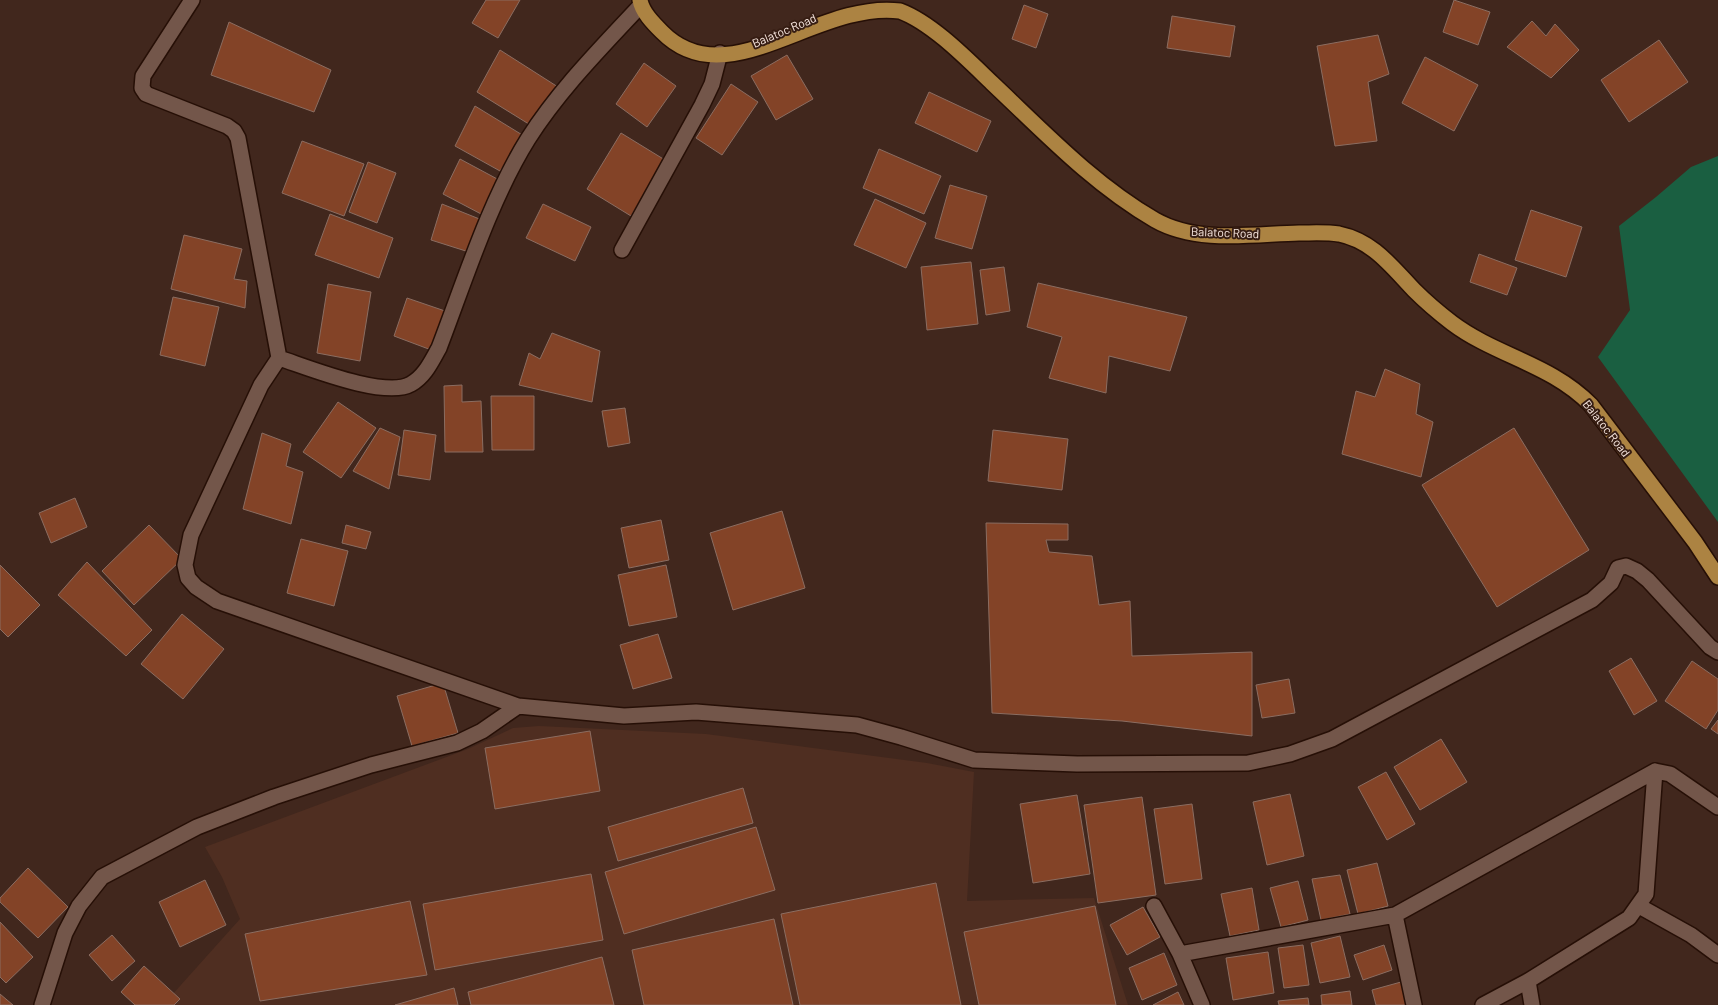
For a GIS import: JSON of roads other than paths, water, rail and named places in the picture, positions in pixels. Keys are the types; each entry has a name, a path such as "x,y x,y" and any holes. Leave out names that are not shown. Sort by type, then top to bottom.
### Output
{"main road":[{"name":"Balatoc Road","path":"640,3 653,23 680,46 701,53 720,53 742,47 776,35 816,16 854,6 873,5 900,11 929,27 970,62 1096,181 1158,221 1180,230 1210,234 1337,234 1370,246 1428,303 1456,325 1556,376 1577,390 1591,405 1695,542 1718,577"}],"street":[{"path":"192,0 143,76 142,88 146,94 227,126 234,131 238,138 279,358 261,385 191,536 185,565 188,578 196,587 217,601 518,706 624,716 696,712 857,725 901,736 974,760 1078,764 1248,763 1290,754 1332,739 1592,600 1611,583 1618,568 1626,566 1637,571 1648,580 1710,647 1718,652"},
{"path":"279,358 324,374 376,387 400,389 411,384 426,371 439,348 499,195 527,140 557,97 640,3"},
{"path":"622,250 706,98 712,84 720,53"},
{"path":"42,1005 65,933 78,906 102,876 197,828 274,797 371,764 457,742 482,731 518,706"},
{"path":"1483,1005 1528,981 1629,918 1639,906 1646,894 1655,771"},
{"path":"1180,954 1394,915 1655,771 1670,774 1718,808"},
{"path":"1154,906 1180,954 1202,1005"},
{"path":"1639,906 1691,935 1718,955"},
{"path":"1394,915 1414,1005"},
{"path":"1528,981 1532,1005"}]}
